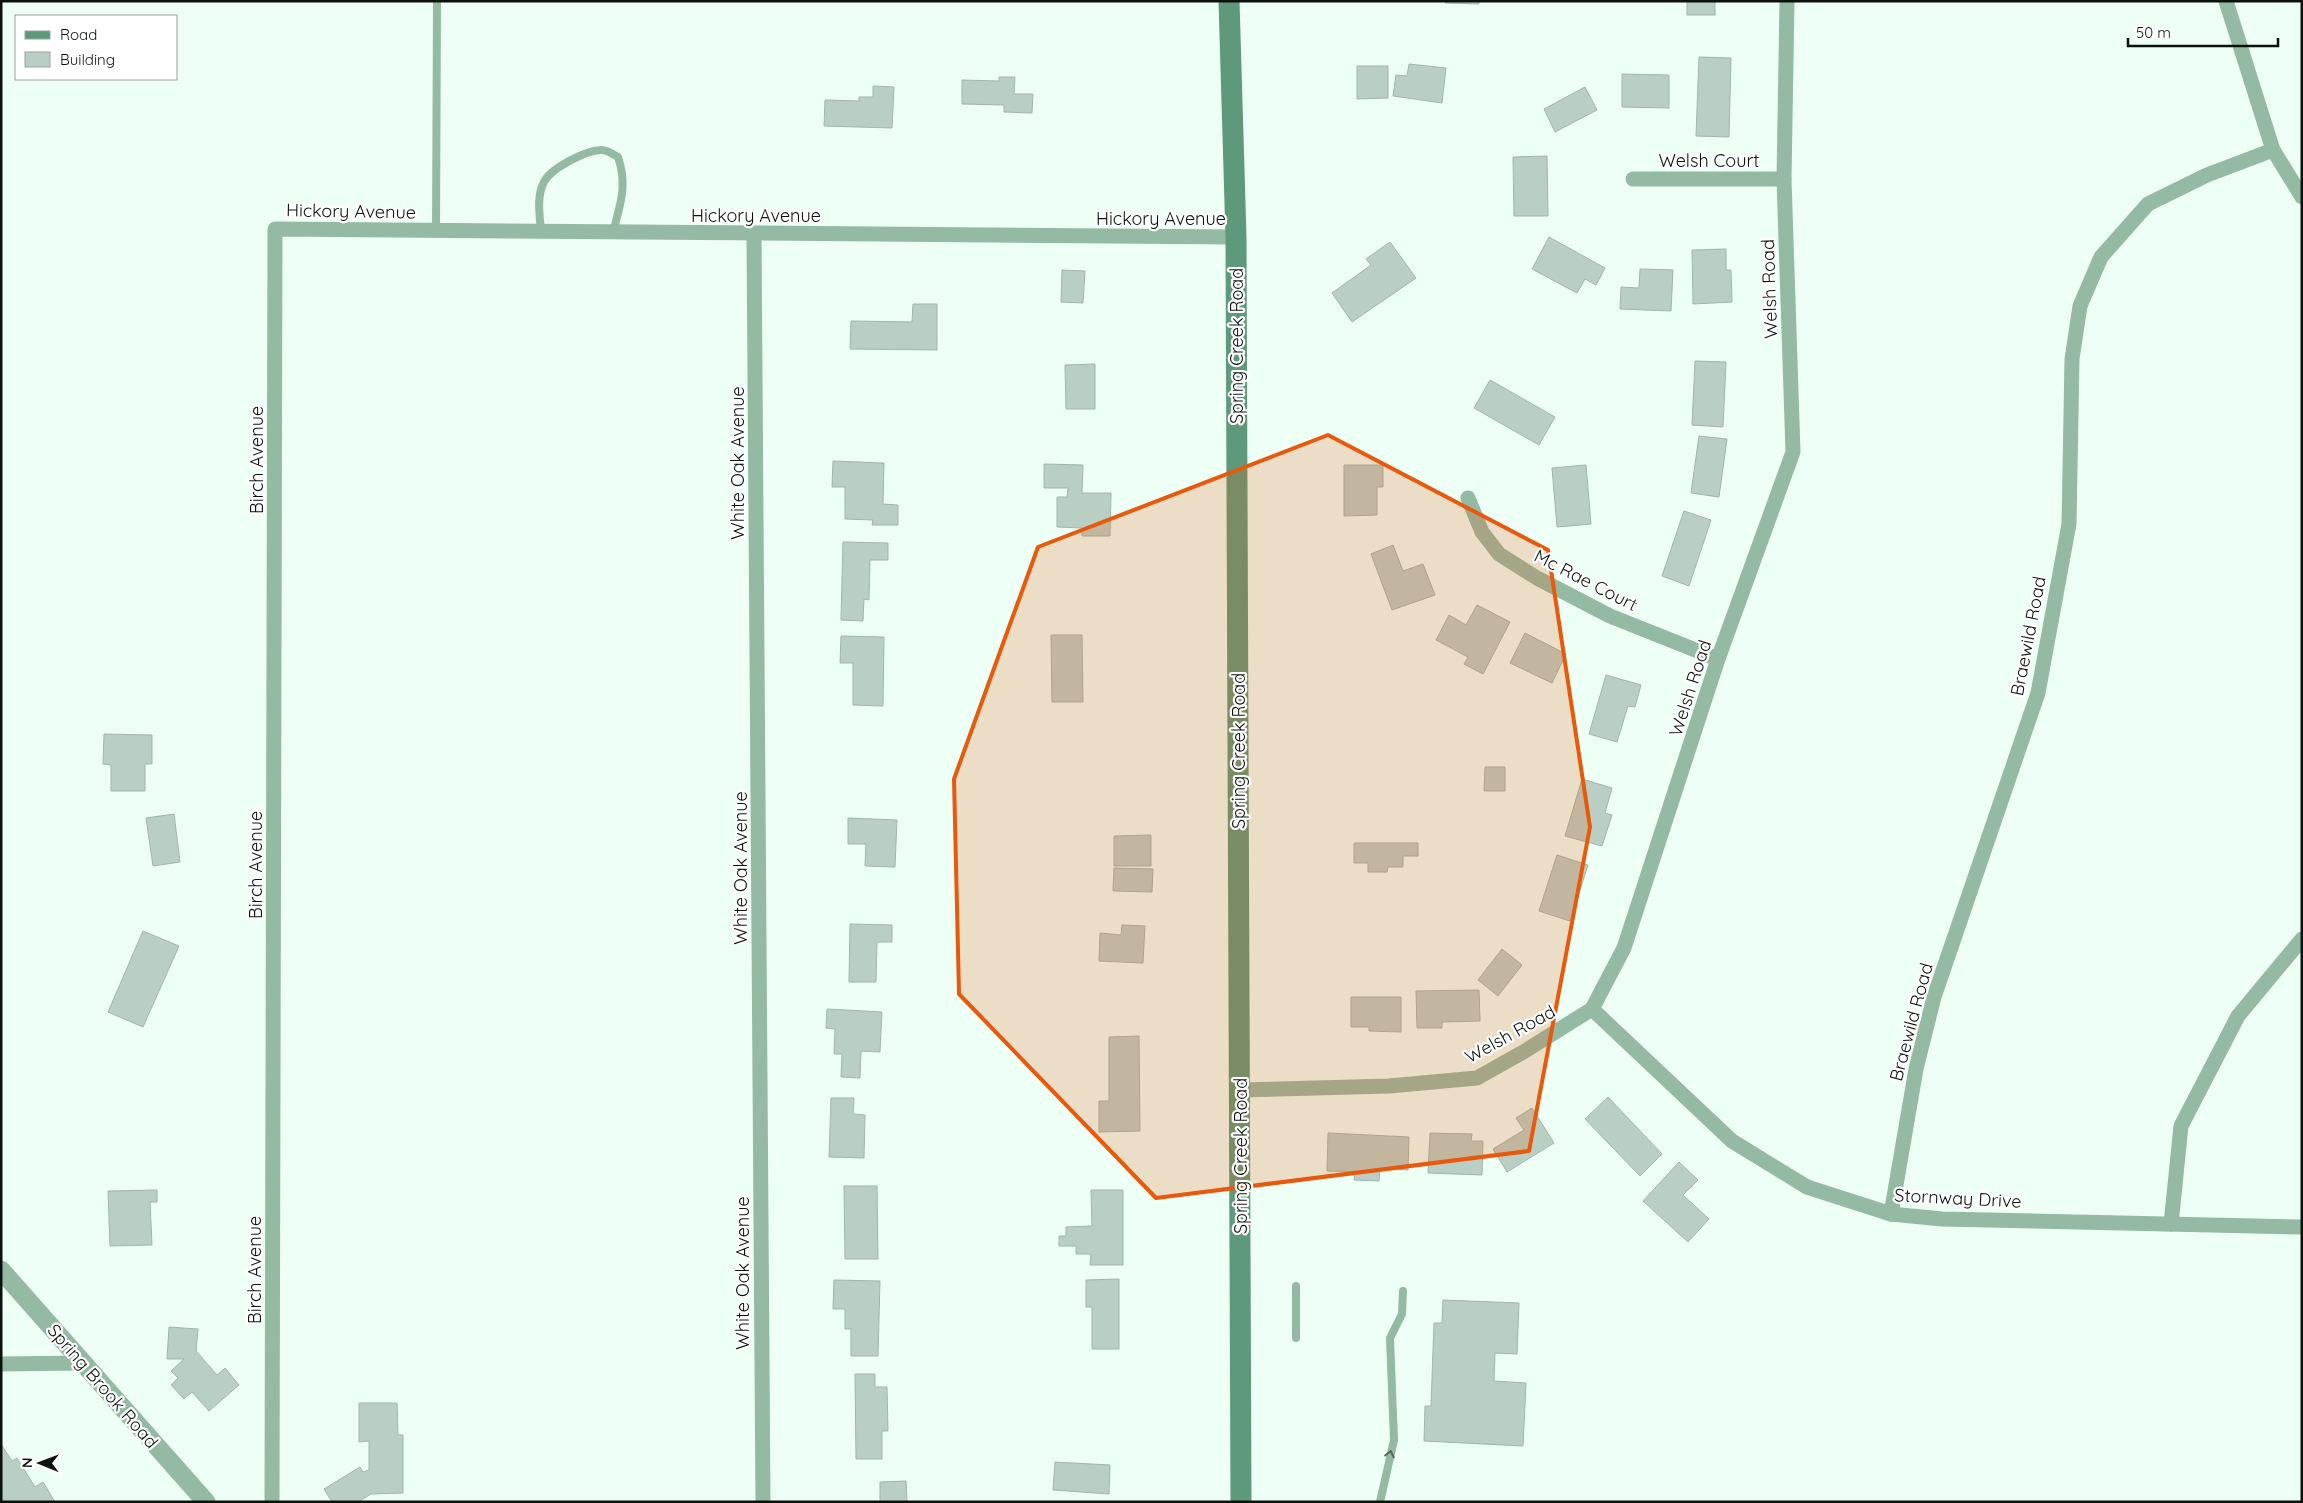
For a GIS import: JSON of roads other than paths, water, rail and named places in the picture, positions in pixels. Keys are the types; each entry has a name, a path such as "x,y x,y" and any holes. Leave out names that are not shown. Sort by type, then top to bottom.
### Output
{"main road":[{"name":"Spring Creek Road","path":"1229,1 1236,237 1241,1502"}],"street":[{"name":"Welsh Road","path":"1240,1090 1389,1086 1477,1078 1526,1051 1592,1009 1624,948 1718,659 1793,452 1784,179 1786,1"},
{"path":"2226,1 2273,150 2302,197"},
{"name":"Braewild Road","path":"1890,1214 1916,1069 1934,997 2038,693 2069,524 2072,359 2080,306 2101,257 2148,204 2207,175 2273,150"},
{"name":"Welsh Court","path":"1633,179 1784,179"},
{"name":"Hickory Avenue","path":"276,229 1236,237"},
{"name":"Birch Avenue","path":"272,1502 276,229"},
{"name":"White Oak Avenue","path":"754,234 763,1502"},
{"name":"Mc Rae Court","path":"1468,498 1482,532 1499,554 1610,616 1718,659"},
{"path":"2171,1224 2181,1126 2238,1016 2302,939"},
{"name":"Stornway Drive","path":"1592,1009 1732,1141 1807,1188 1890,1214 1942,1219 2302,1227"},
{"name":"Spring Brook Road","path":"1,1270 206,1502"},
{"path":"1,1364 82,1363"}],"lane":[{"path":"436,231 437,1"},
{"path":"541,232 539,201 544,180 568,161 602,149 618,157 623,173 622,193 613,233"},
{"path":"1296,1286 1296,1338"},
{"path":"1380,1502 1394,1440 1390,1338 1402,1314 1403,1291"}]}
